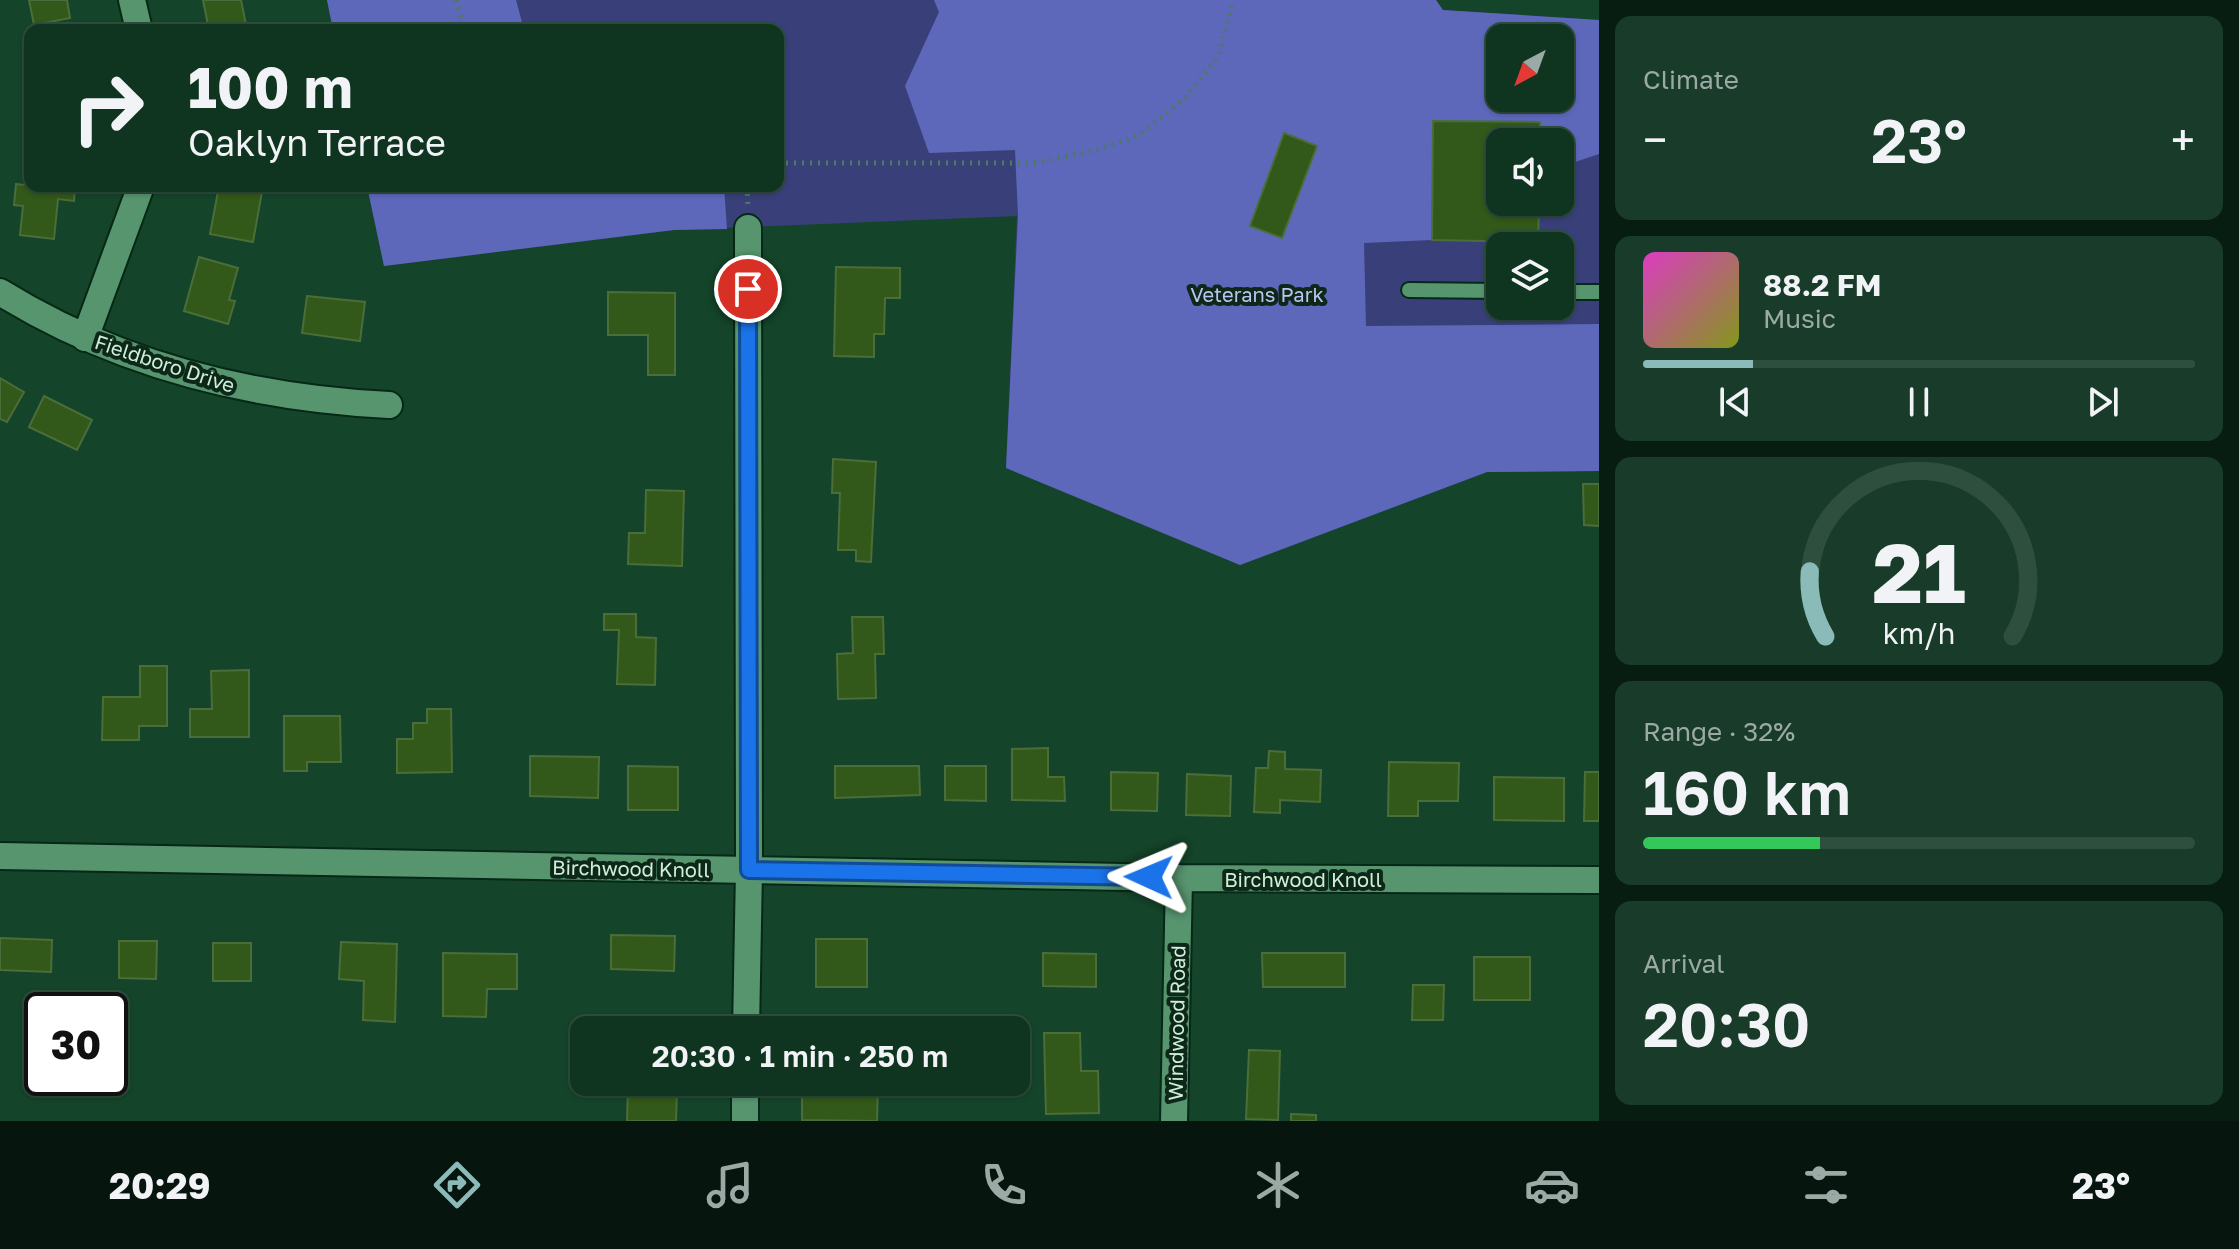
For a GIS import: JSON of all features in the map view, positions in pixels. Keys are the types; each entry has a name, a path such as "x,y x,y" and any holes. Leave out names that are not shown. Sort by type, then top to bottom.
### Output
{"street":[{"path":"132,0 138,24"},
{"path":"85,338 139,192"},
{"path":"746,1016 749,870 748,228"},
{"name":"Fieldboro Drive","path":"0,292 85,338 141,360 209,381 276,395 389,405"},
{"name":"Birchwood Knoll","path":"0,856 1179,878 1599,880"},
{"name":"Windwood Road","path":"1174,1121 1179,878"},
{"path":"745,1096 745,1121"}],"lane":[{"path":"1409,290 1486,291"},
{"path":"1574,292 1599,292"}],"path":[{"path":"456,0 463,24"},
{"path":"784,163 1034,163 1093,151 1140,135 1187,96 1219,55 1233,0"}],"green space":[{"name":"Veterans Park","path":"327,0 1436,0 1443,10 1599,20 1599,471 1487,472 1240,565 1006,468 1017,216 674,230 384,266 368,192 784,192 784,24 332,24"},
{"path":"327,0 516,0 522,24 332,24"},
{"name":"Veterans Park","path":"934,0 1436,0 1443,10 1599,20 1599,154 1574,162 1574,128 1540,128 1540,123 1434,121 1432,240 1364,243 1366,326 1599,324 1599,471 1487,472 1240,565 1006,468 1018,216 1015,150 929,153 905,86 939,12"},
{"path":"368,192 724,192 727,229 674,230 384,266"}],"building":[{"path":"29,0 67,0 70,18 34,24"},
{"path":"203,0 241,0 246,24 208,24"},
{"path":"1433,121 1540,122 1540,128 1486,128 1486,216 1539,216 1538,232 1486,232 1486,241 1432,240"},
{"path":"1284,133 1317,146 1282,238 1250,226"},
{"path":"16,184 24,185 24,192 75,192 74,201 58,199 54,239 20,235 23,206 14,205"},
{"path":"218,192 262,192 253,242 210,234"},
{"path":"199,257 238,268 229,300 235,301 228,324 184,311"},
{"path":"836,267 900,268 900,298 885,298 884,334 874,334 874,357 834,356"},
{"path":"608,292 675,293 675,375 648,375 648,335 608,335"},
{"path":"307,296 365,302 360,341 302,333"},
{"path":"0,378 24,392 7,422 0,419"},
{"path":"44,396 92,420 77,450 29,427"},
{"path":"833,459 876,462 871,562 856,561 856,550 838,550 840,493 832,493"},
{"path":"1583,484 1599,484 1599,526 1584,525"},
{"path":"646,490 684,491 682,566 628,564 629,533 645,533"},
{"path":"604,614 636,614 636,637 656,638 655,685 617,684 619,630 604,630"},
{"path":"852,617 883,617 884,654 875,654 876,698 838,699 837,654 853,653"},
{"path":"140,666 167,666 167,726 139,726 139,740 102,740 103,697 140,697"},
{"path":"249,670 249,737 190,737 190,709 212,709 211,671"},
{"path":"427,709 451,709 452,772 397,773 397,739 413,739 413,723 427,723"},
{"path":"284,716 340,716 341,762 307,762 307,771 284,771"},
{"path":"1048,748 1048,777 1064,777 1065,801 1012,800 1012,749"},
{"path":"1269,751 1285,752 1285,769 1321,770 1320,802 1280,800 1280,813 1254,812 1256,768 1268,768"},
{"path":"530,756 599,757 598,798 530,796"},
{"path":"1389,762 1459,763 1458,801 1418,801 1418,816 1388,816"},
{"path":"628,766 678,767 678,810 628,810"},
{"path":"835,766 919,766 920,795 835,798"},
{"path":"945,766 986,766 986,801 945,800"},
{"path":"1111,772 1158,773 1157,811 1111,810"},
{"path":"1585,772 1599,772 1599,821 1584,821"},
{"path":"1187,774 1231,776 1230,816 1186,815"},
{"path":"1494,777 1564,778 1564,821 1494,820"},
{"path":"611,935 675,936 674,971 611,969"},
{"path":"0,938 52,940 51,972 0,970"},
{"path":"816,939 867,939 867,987 816,987"},
{"path":"119,941 157,941 156,979 119,978"},
{"path":"341,942 397,944 395,1022 363,1020 364,981 339,979"},
{"path":"213,943 251,943 251,981 213,981"},
{"path":"443,953 517,954 517,989 487,989 486,1017 443,1016"},
{"path":"1043,953 1096,954 1096,987 1043,986"},
{"path":"1262,953 1345,953 1345,987 1263,987"},
{"path":"1474,957 1530,957 1530,1000 1474,1000"},
{"path":"1413,985 1444,985 1443,1020 1412,1020"},
{"path":"1044,1033 1080,1033 1081,1071 1098,1071 1099,1113 1046,1114"},
{"path":"1249,1050 1280,1051 1278,1120 1246,1119"},
{"path":"628,1096 677,1096 676,1121 627,1121"},
{"path":"802,1096 878,1096 877,1121 802,1120"},
{"path":"1291,1114 1316,1115 1316,1121 1291,1121"}],"route":[{"path":"748,289 749,870 1149,877"}]}
